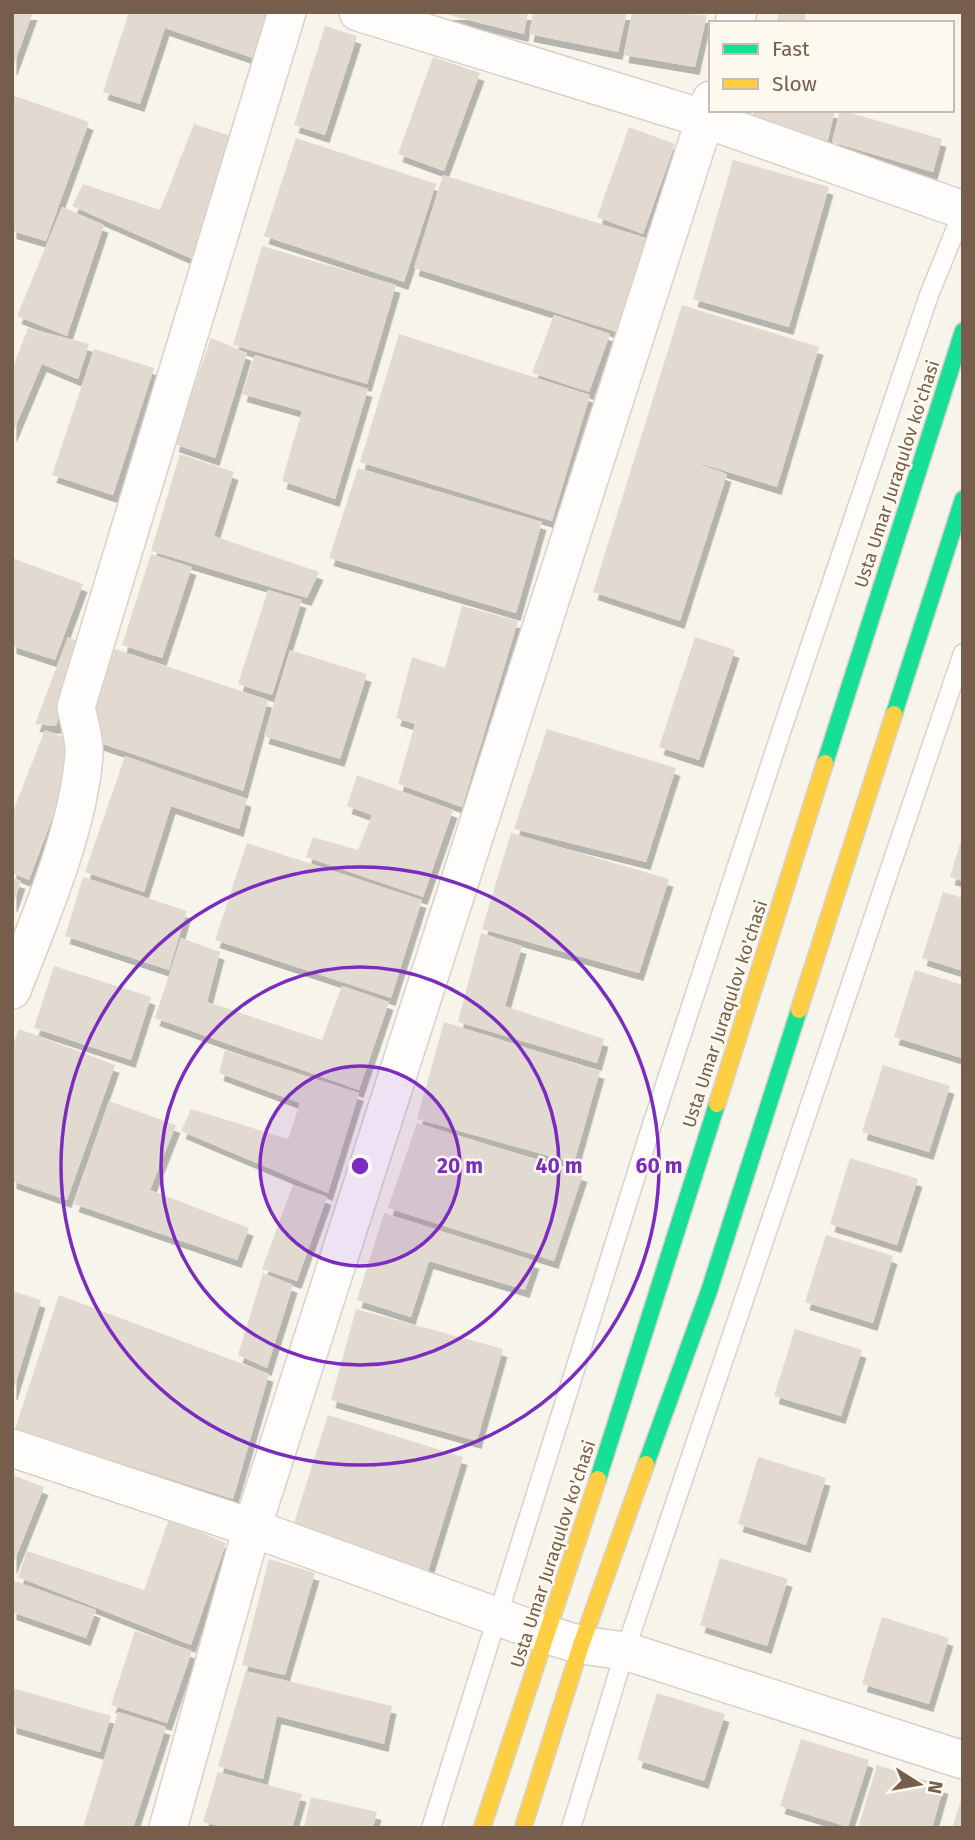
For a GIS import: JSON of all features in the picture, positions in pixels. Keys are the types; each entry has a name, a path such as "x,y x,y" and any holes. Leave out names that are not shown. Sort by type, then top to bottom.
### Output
{"main road":[{"name":"Usta Umar Juraqulov ko'chasi","path":"523,1828 565,1640 963,331"},
{"name":"Usta Umar Juraqulov ko'chasi","path":"482,1828 565,1640 709,1291 963,499"}],"street":[{"path":"12,990 56,875 80,782 84,752 76,707 287,12"},
{"path":"169,1828 252,1528 708,109 358,12"},
{"path":"716,112 963,210"},
{"path":"12,1448 252,1528 565,1640 625,1651 963,1760"}],"lane":[{"path":"431,1828 649,1134 781,732 940,263 963,210"},
{"path":"571,1828 625,1651 963,653"}],"building":[{"path":"12,12 33,12 13,67 12,67"},
{"path":"129,12 270,12 256,59 165,28 140,104 103,92"},
{"path":"437,12 528,12 524,34"},
{"path":"533,12 627,12 618,52 529,34"},
{"path":"632,12 707,15 695,67 624,55"},
{"path":"779,12 806,12 804,21 777,21"},
{"path":"325,26 357,36 325,135 294,125"},
{"path":"433,57 480,73 444,171 398,154"},
{"path":"12,95 89,122 46,241 12,231"},
{"path":"753,112 835,112 827,144 749,128"},
{"path":"840,112 942,139 933,172 832,142"},
{"path":"194,124 240,139 197,261 72,206 83,184 160,210"},
{"path":"629,127 675,144 643,234 597,217"},
{"path":"296,138 436,184 404,282 264,236"},
{"path":"733,160 829,187 789,327 693,299"},
{"path":"443,175 646,238 617,332 414,268"},
{"path":"62,207 104,225 67,336 17,316"},
{"path":"262,246 396,285 367,384 233,345"},
{"path":"682,305 819,347 777,487 683,458 727,474 680,621 593,592"},
{"path":"554,315 610,334 589,392 532,373"},
{"path":"28,328 89,344 78,379 42,364 12,435 12,370"},
{"path":"399,334 590,395 552,521 360,462"},
{"path":"211,338 247,353 215,458 174,444"},
{"path":"94,349 154,368 113,495 52,475"},
{"path":"255,355 368,389 335,499 282,481 302,411 242,394"},
{"path":"180,454 234,472 214,536 319,572 307,598 151,551"},
{"path":"358,468 542,522 516,613 329,558"},
{"path":"151,554 192,567 162,658 122,645"},
{"path":"12,558 83,584 55,660 12,646"},
{"path":"268,590 302,600 272,695 238,684"},
{"path":"462,606 518,621 462,807 398,784 415,724 396,718 412,657 445,668"},
{"path":"68,637 81,643 56,726 35,724"},
{"path":"695,637 735,650 699,760 659,747"},
{"path":"115,649 268,700 243,791 85,738"},
{"path":"290,650 367,674 340,759 264,736"},
{"path":"547,729 676,768 646,862 514,829"},
{"path":"45,730 80,744 29,880 12,873 12,814"},
{"path":"125,756 247,799 239,829 171,806 144,892 85,872"},
{"path":"357,775 453,810 423,897 306,857 313,837 358,850 372,815 347,806"},
{"path":"511,833 669,879 639,973 482,929"},
{"path":"963,837 963,881 950,877"},
{"path":"247,843 422,900 391,998 215,940"},
{"path":"83,877 187,911 169,970 65,936"},
{"path":"12,878 21,881 13,904 12,904"},
{"path":"943,892 963,898 963,971 922,958"},
{"path":"481,933 522,946 505,1006 604,1039 597,1063 458,1022"},
{"path":"181,938 220,952 207,1002 322,1040 342,986 389,1002 359,1090 155,1018"},
{"path":"54,966 151,997 131,1060 34,1028"},
{"path":"915,970 963,985 962,1058 894,1037"},
{"path":"444,1022 600,1071 574,1163 417,1119"},
{"path":"19,1029 115,1065 67,1200 12,1181 12,1047"},
{"path":"225,1050 359,1093 328,1193 181,1131 191,1109 288,1139 300,1103 219,1073"},
{"path":"883,1065 950,1086 929,1152 862,1132"},
{"path":"109,1101 176,1125 150,1190 249,1228 237,1260 74,1204"},
{"path":"417,1123 583,1174 554,1261 388,1208"},
{"path":"850,1158 918,1179 897,1245 830,1224"},
{"path":"293,1185 327,1197 297,1281 262,1269"},
{"path":"384,1213 535,1261 525,1290 429,1261 411,1317 357,1300"},
{"path":"826,1235 893,1256 873,1323 805,1302"},
{"path":"263,1273 293,1285 267,1368 238,1355"},
{"path":"12,1291 41,1300 13,1392 12,1392"},
{"path":"59,1295 269,1374 233,1499 15,1429"},
{"path":"356,1309 503,1349 477,1441 331,1400"},
{"path":"795,1329 862,1350 841,1416 774,1396"},
{"path":"328,1415 463,1457 426,1578 290,1536"},
{"path":"758,1457 826,1478 806,1545 738,1524"},
{"path":"12,1475 44,1487 12,1567"},
{"path":"169,1519 226,1543 191,1645 18,1577 27,1551 144,1590"},
{"path":"720,1558 788,1579 767,1646 700,1625"},
{"path":"269,1559 315,1573 285,1675 242,1665"},
{"path":"12,1580 96,1610 86,1638 12,1612"},
{"path":"882,1617 949,1638 929,1704 862,1684"},
{"path":"135,1631 192,1651 167,1723 111,1705"},
{"path":"246,1671 392,1706 384,1744 277,1716 263,1779 218,1766"},
{"path":"12,1688 111,1716 100,1752 12,1726"},
{"path":"657,1693 725,1714 704,1781 637,1760"},
{"path":"118,1712 166,1727 133,1828 83,1828"},
{"path":"801,1739 869,1760 848,1827 780,1806"},
{"path":"877,1765 944,1786 932,1828 858,1828"},
{"path":"218,1772 302,1794 292,1828 228,1828 203,1822"},
{"path":"311,1797 377,1812 373,1828 304,1828"},
{"path":"962,1797 963,1828 952,1828"}],"traffic: fast":[{"path":"825,763 963,331"},
{"path":"894,714 963,499"},
{"path":"646,1464 709,1291 799,1010"},
{"path":"598,1479 717,1104"}],"traffic: slow":[{"path":"799,1010 894,714"},
{"path":"717,1104 825,763"},
{"path":"523,1828 581,1645 646,1464"},
{"path":"482,1828 598,1479"}]}
